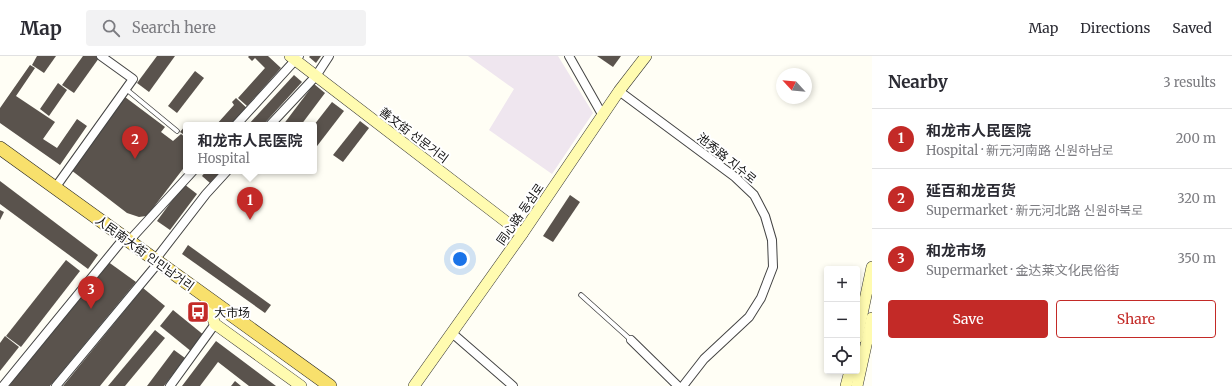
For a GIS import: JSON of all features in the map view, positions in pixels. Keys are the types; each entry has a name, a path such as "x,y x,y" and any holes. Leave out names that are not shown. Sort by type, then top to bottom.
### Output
{"main road":[{"name":"人民南大街 인민남거리","path":"0,148 55,188 124,242"},
{"name":"人民南大街 인민남거리","path":"0,157 330,386"},
{"name":"人民南大街 인민남거리","path":"155,264 209,308 317,386"}],"street":[{"path":"55,188 133,79 101,56"},
{"path":"273,122 316,76 329,56"},
{"path":"569,56 603,116"},
{"name":"同心路 동심로","path":"414,386 522,234 619,91 646,56"},
{"path":"239,122 295,57"},
{"name":"善文街 선문거리","path":"295,57 316,76 522,234"},
{"name":"池秀路 지수로","path":"619,91 735,178 754,195 765,216 772,240 773,267 761,298 749,317 704,359 684,386"},
{"path":"3,386 124,242 190,174"},
{"path":"56,386 155,264 206,194 224,174"},
{"path":"860,324 872,267"},
{"path":"209,308 216,324 301,386"},
{"path":"857,386 872,318"},
{"path":"170,386 216,324"},
{"path":"452,333 513,386"},
{"path":"631,340 678,386"},
{"path":"846,386 849,374"}],"lane":[{"path":"126,89 177,131"},
{"path":"581,295 631,340"}],"shaded area":[{"path":"468,56 558,56 593,113 552,174 489,130 514,89"}],"building":[{"path":"37,56 56,56 44,73 32,65"},
{"path":"83,56 97,56 99,58 74,93 62,85"},
{"path":"157,56 175,56 149,92 137,83"},
{"path":"268,56 281,68 247,106 238,98 265,68 255,58 252,61 248,57"},
{"path":"321,56 316,63 309,57"},
{"path":"597,56 621,56 613,67"},
{"path":"30,65 35,68 16,96 55,122 43,139 57,148 77,119 87,126 60,165 0,123 0,108"},
{"path":"195,71 204,78 177,113 168,106"},
{"path":"294,75 302,82 266,122 251,122"},
{"path":"58,83 67,90 49,116 40,109"},
{"path":"314,84 325,93 303,122 285,122"},
{"path":"125,97 165,127 161,132 173,141 181,134 183,136 183,169 146,216 139,217 127,213 71,170"},
{"path":"236,98 249,110 238,122 219,122 234,105 232,102"},
{"path":"332,102 344,111 317,146 316,122"},
{"path":"360,121 369,128 343,162 333,155"},
{"path":"204,174 218,174 210,183 202,176"},
{"path":"0,181 98,255 88,269 0,204"},
{"path":"184,184 197,194 170,230 157,221"},
{"path":"570,195 580,202 553,242 543,236"},
{"path":"0,210 4,212 0,220"},
{"path":"188,245 271,305 265,313 182,254"},
{"path":"66,260 80,271 21,347 6,336"},
{"path":"107,261 136,282 50,386 9,386"},
{"path":"143,288 165,306 100,386 63,386"},
{"path":"173,310 205,336 192,352 160,326"},
{"path":"155,330 165,338 125,386 108,386"},
{"path":"5,336 19,347 0,371 0,343"},
{"path":"216,341 276,386 249,386 218,362 200,386 182,386"},
{"path":"174,350 185,358 164,386 147,386"},
{"path":"235,381 241,386 231,386"}],"place":[{"name":"延百和龙百货","path":"135,159"},
{"name":"和龙市人民医院","path":"250,220"},
{"name":"和龙市场","path":"91,309"},
{"name":"大市场","path":"198,312"}]}
